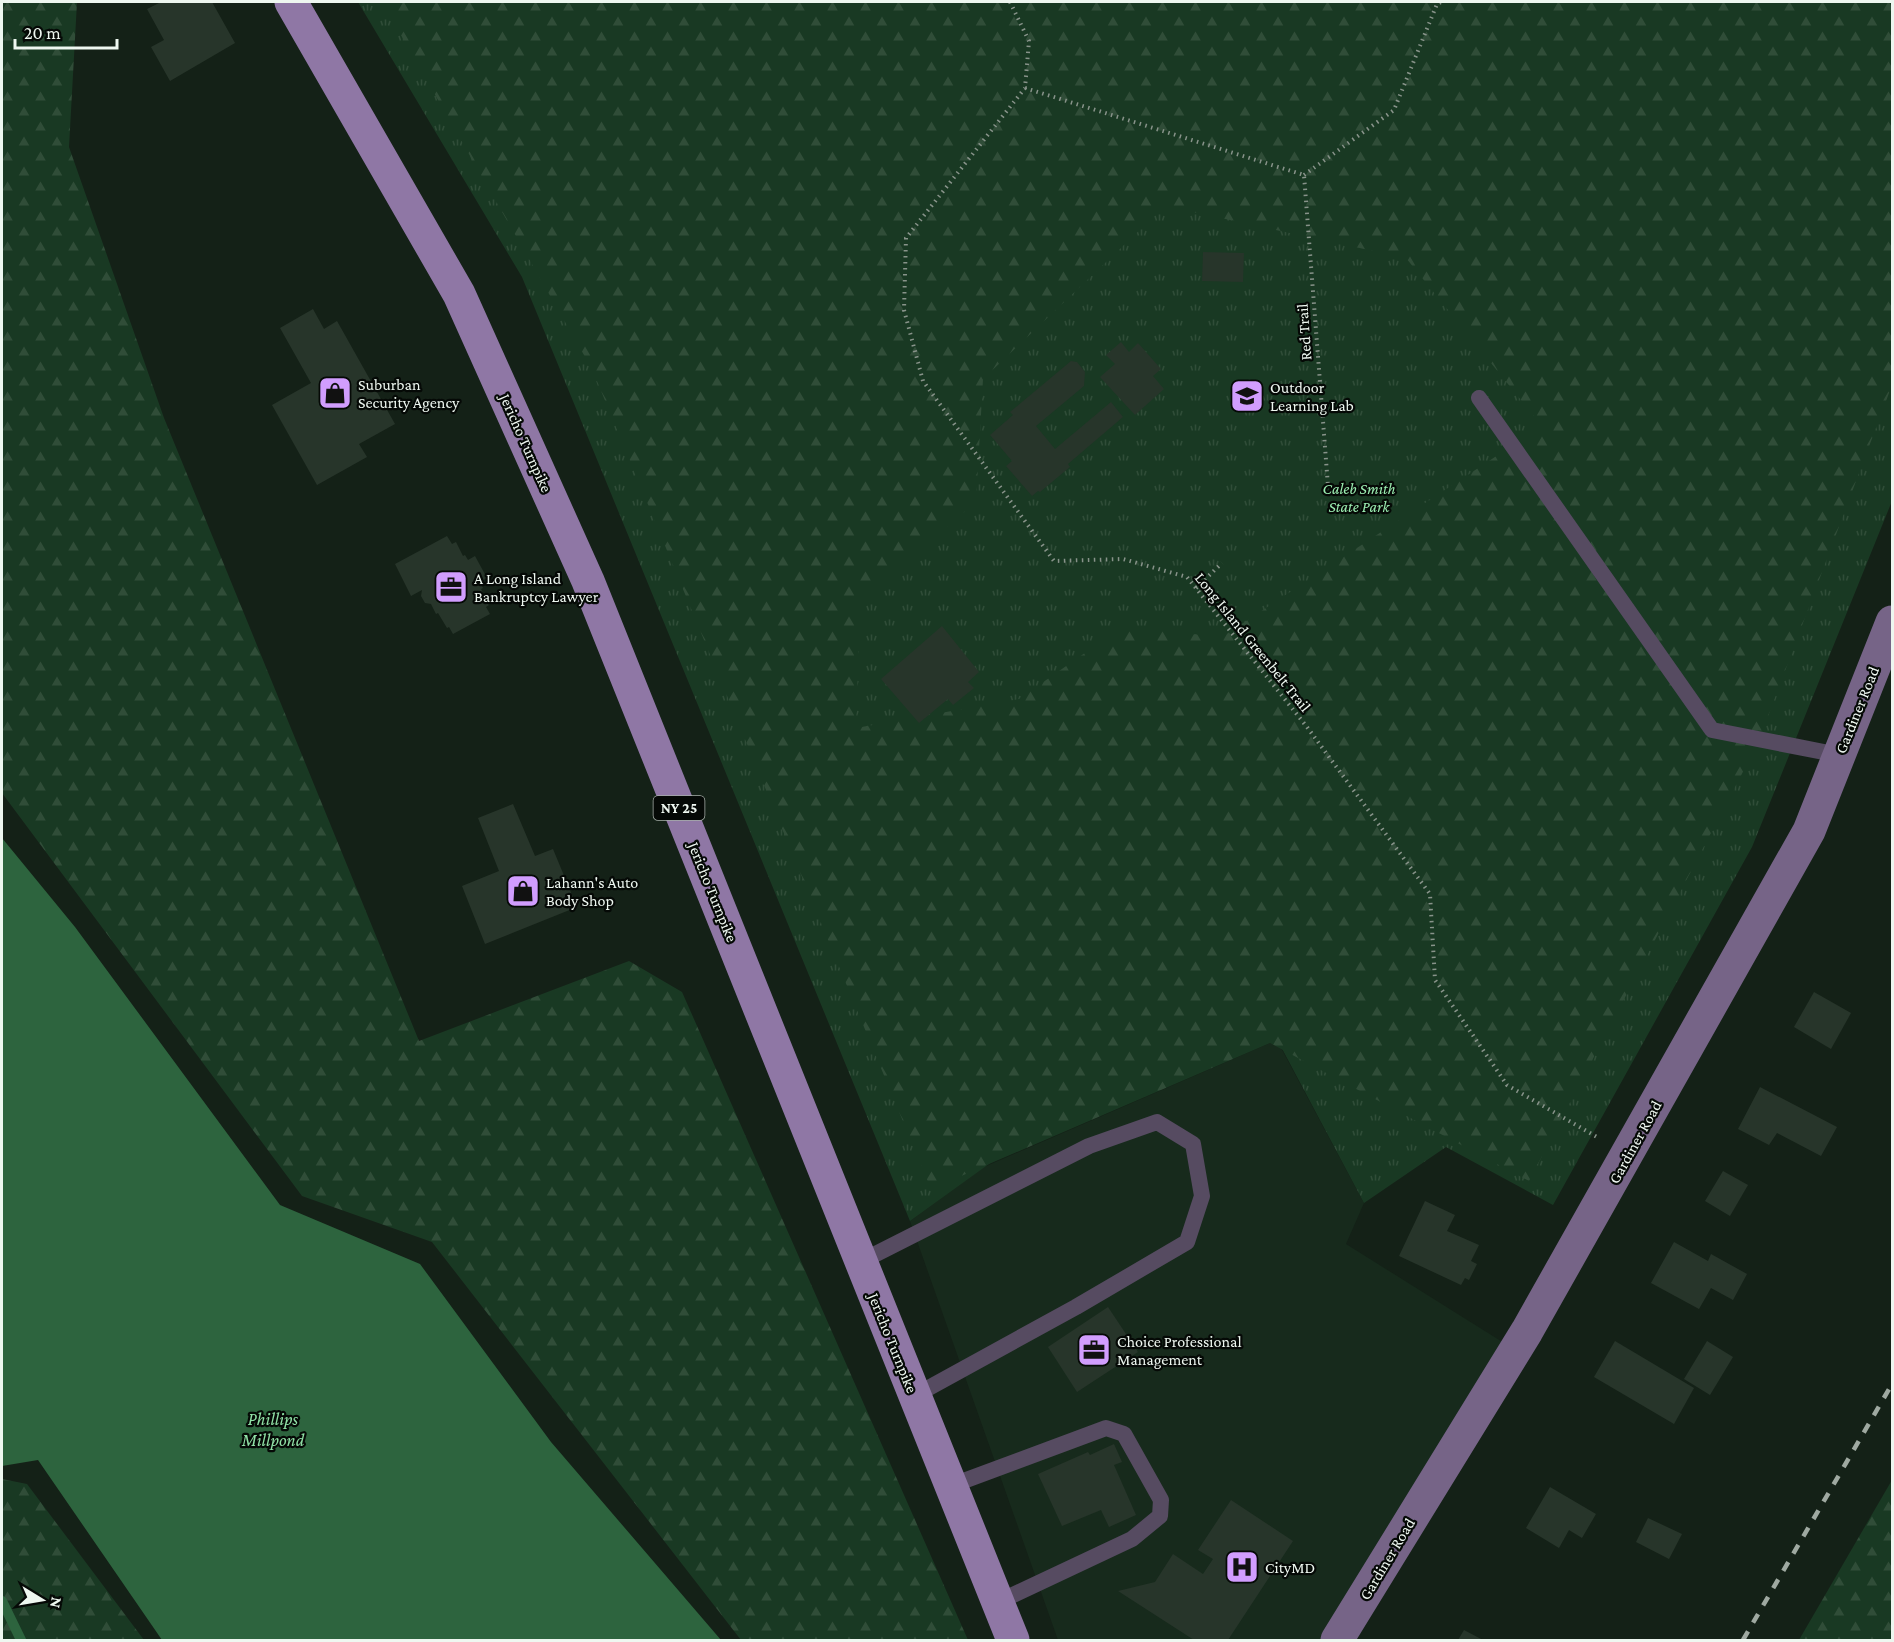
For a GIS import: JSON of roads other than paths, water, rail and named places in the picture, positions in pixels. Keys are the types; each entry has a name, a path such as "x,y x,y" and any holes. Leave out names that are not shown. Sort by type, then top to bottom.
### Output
{"main road":[{"name":"Jericho Turnpike","path":"291,2 459,294 588,581 1013,1641"},
{"name":"Gardiner Road","path":"1337,1641 1527,1331 1809,831 1893,622"}],"lane":[{"path":"1479,398 1712,730 1839,755"},
{"path":"860,1262 1089,1146 1157,1122 1193,1144 1202,1196 1188,1242 914,1396"},
{"path":"950,1486 1106,1428 1124,1434 1161,1500 1160,1516 1132,1539 998,1602"}],"water":[{"name":"Phillips Millpond","path":"2,838 75,927 280,1205 420,1264 551,1442 721,1640 162,1640 38,1460 2,1466"}],"waterway":[{"path":"2,1601 21,1640"}],"railway":[{"path":"1743,1640 1892,1384"}],"place":[{"name":"Suburban Security Agency","path":"335,393"},
{"name":"Outdoor Learning Lab","path":"1247,396"},
{"name":"A Long Island Bankruptcy Lawyer","path":"451,587"},
{"name":"Lahann's Auto Body Shop","path":"523,891"},
{"name":"Choice Professional Management","path":"1094,1350"},
{"name":"CityMD","path":"1242,1567"}],"park label":[{"name":"Caleb Smith State Park","path":"1359,497"}]}
